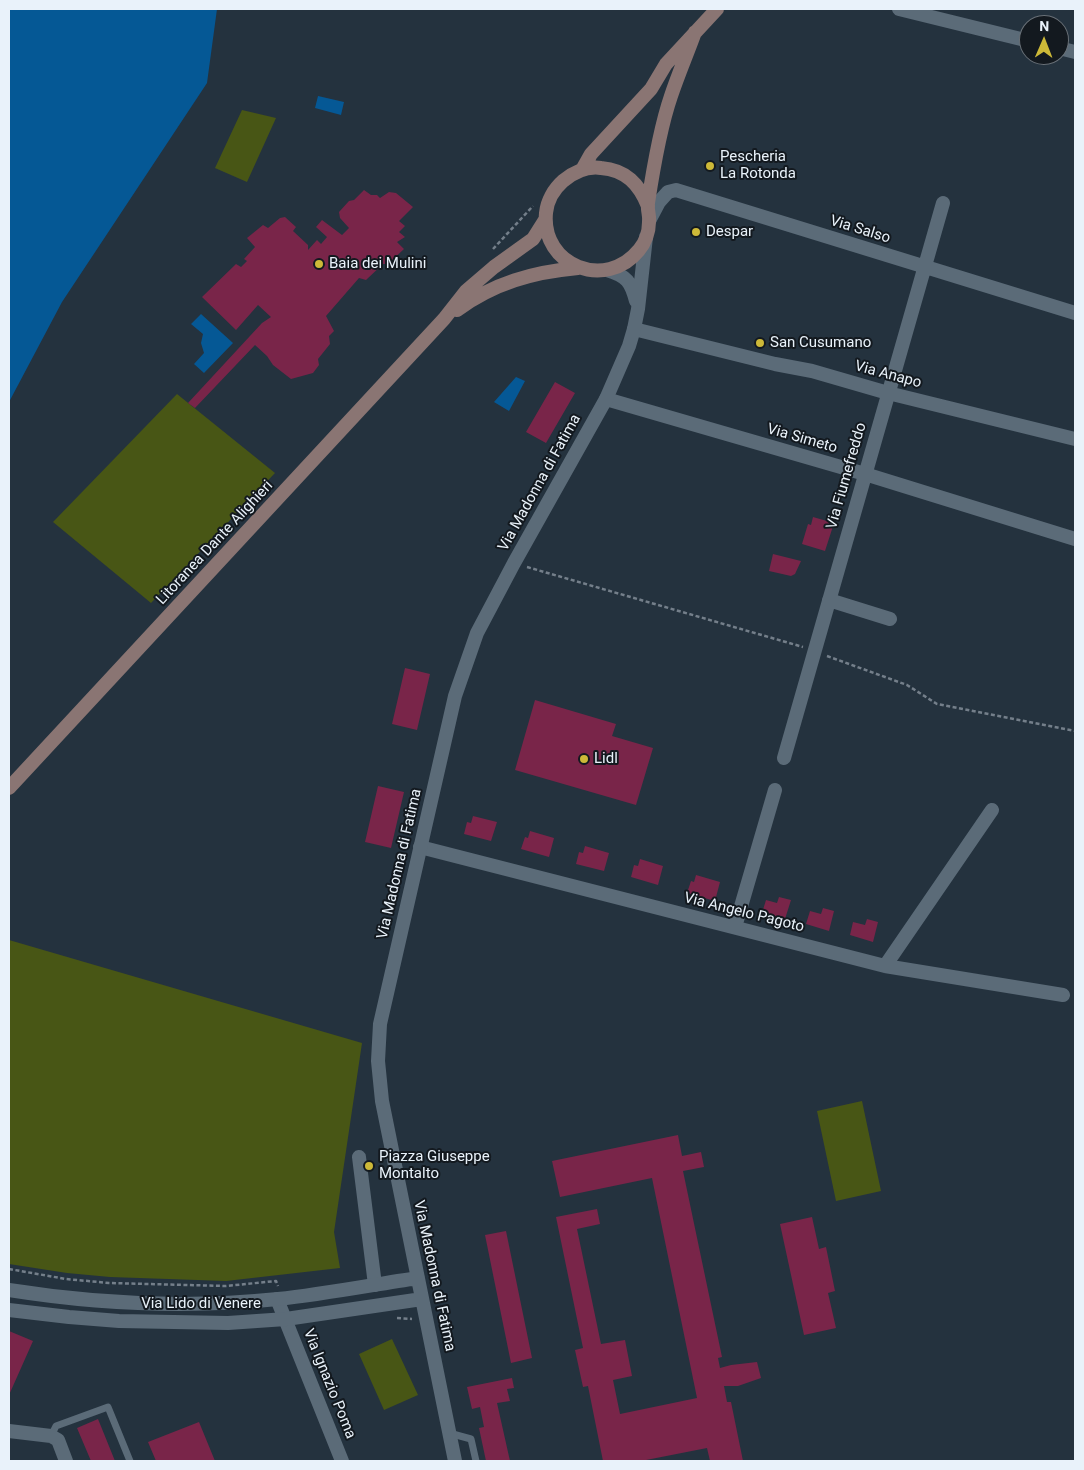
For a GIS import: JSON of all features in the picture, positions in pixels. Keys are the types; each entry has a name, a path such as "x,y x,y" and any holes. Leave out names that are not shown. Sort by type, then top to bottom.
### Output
{"main road":[{"path":"582,170 591,154 651,89 666,64 717,9"},
{"path":"648,206 670,97 695,32"},
{"path":"444,319 468,302 494,288 521,278 549,270 578,268 607,270 620,266 632,259 646,237 650,222 648,206 642,193 634,182 623,174 610,169 596,167 582,170 570,175 559,184 552,195 547,207 545,220 548,235 554,249 565,260 578,268"},
{"path":"444,319 466,291 494,267 533,239 545,220"},
{"name":"Litoranea Dante Alighieri","path":"9,788 444,319"}],"street":[{"path":"899,9 1019,39"},
{"name":"Via Salso","path":"650,222 659,202 668,192 676,190 1075,313"},
{"name":"Via Fiumefreddo","path":"784,758 942,203"},
{"name":"Via Madonna di Fatima","path":"456,1461 382,1101 378,1061 380,1024 455,696 464,666 474,638 606,399 629,346 638,309 646,237"},
{"path":"607,270 621,274 630,283 638,309"},
{"name":"Via Anapo","path":"634,329 775,364 812,371 888,393 1075,439"},
{"name":"Via Simeto","path":"606,399 865,474 1075,539"},
{"path":"828,600 890,619"},
{"path":"735,927 774,790"},
{"path":"885,966 992,810"},
{"name":"Via Angelo Pagoto","path":"420,847 885,966 1064,995"},
{"path":"359,1157 375,1285"},
{"name":"Via Lido di Venere","path":"9,1290 43,1296 91,1300 146,1303 227,1303 277,1299 418,1278"},
{"name":"Via Ignazio Poma","path":"277,1299 342,1461"},
{"name":"Via Lido di Venere","path":"9,1310 69,1317 119,1320 228,1323 286,1319 422,1300"},
{"path":"9,1431 51,1436 58,1440 66,1461"}],"lane":[{"path":"51,1436 56,1426 108,1407 130,1461"},
{"path":"449,1433 471,1439 476,1461"}],"path":[{"path":"514,563 814,651 907,686 937,704 1075,731"},
{"path":"395,1317 419,1320"}],"green space":[{"path":"242,110 276,118 247,182 215,168"},
{"path":"177,394 275,473 151,603 53,522"},
{"path":"9,940 362,1043 334,1232 340,1268 226,1281 110,1277 67,1273 9,1264"},
{"path":"862,1101 881,1191 836,1201 817,1111"},
{"path":"392,1339 418,1395 384,1410 359,1354"}],"water":[{"path":"9,9 217,9 207,83 62,302 9,402"},
{"path":"318,96 344,102 341,115 315,108"},
{"path":"201,314 233,343 204,373 194,364 204,353 201,343 203,334 191,324"},
{"path":"516,377 525,381 509,411 494,402"}],"building":[{"name":"Baia dei Mulini","path":"364,190 380,198 389,192 396,193 413,207 399,221 405,226 399,232 405,237 397,242 404,249 388,264 383,264 366,280 359,278 326,316 334,331 329,336 330,344 318,359 319,365 313,373 291,379 273,365 267,356 255,345 195,408 188,403 262,323 271,317 258,305 236,330 202,297 236,264 241,267 247,261 244,259 255,247 247,238 263,225 268,228 280,218 285,217 296,227 293,231 308,245 308,250 317,240 321,244 327,237 316,227 322,220 342,235 349,228 340,218 339,212 349,201 354,200"},
{"path":"555,382 575,393 546,443 526,432"},
{"path":"813,517 834,523 825,551 802,544 808,524 811,525"},
{"path":"773,554 801,561 795,574 791,576 769,571"},
{"path":"405,668 430,674 417,730 392,724"},
{"name":"Lidl","path":"535,700 616,724 612,736 653,748 636,805 515,770"},
{"path":"378,786 404,792 391,848 365,842"},
{"path":"473,816 497,822 491,841 464,834 467,822 471,823"},
{"path":"530,831 554,838 549,857 521,849 525,837 528,838"},
{"path":"585,846 609,853 604,871 576,864 579,852 583,853"},
{"path":"640,859 663,866 658,885 631,877 634,865 638,866"},
{"path":"696,875 720,882 715,901 687,893 691,881 694,882"},
{"path":"779,897 791,900 785,919 762,913 766,900 777,903"},
{"path":"823,908 834,911 829,931 806,924 810,911 821,914"},
{"path":"867,919 878,922 873,942 850,935 853,922 865,925"},
{"path":"678,1135 682,1156 701,1152 704,1167 683,1171 722,1357 718,1358 720,1368 757,1362 761,1378 738,1386 724,1386 727,1402 731,1402 743,1461 710,1461 707,1448 641,1461 603,1461 588,1386 583,1387 575,1350 583,1348 556,1217 597,1209 600,1224 577,1229 601,1344 625,1340 632,1376 613,1380 620,1414 697,1398 652,1178 560,1197 552,1161"},
{"path":"812,1217 819,1249 826,1247 835,1291 828,1293 836,1328 804,1335 780,1224"},
{"path":"506,1231 532,1358 511,1363 485,1235"},
{"path":"9,1331 33,1341 9,1395"},
{"path":"512,1378 514,1388 507,1389 510,1401 497,1403 510,1461 486,1461 479,1428 484,1427 480,1407 472,1409 467,1387"},
{"path":"98,1419 115,1461 91,1461 77,1428"},
{"path":"199,1422 215,1461 156,1461 148,1442"}],"place":[{"name":"Pescheria La Rotonda","path":"710,166"},
{"name":"Despar","path":"696,232"},
{"name":"Baia dei Mulini","path":"319,264"},
{"name":"San Cusumano","path":"760,343"},
{"name":"Lidl","path":"584,759"},
{"name":"Piazza Giuseppe Montalto","path":"369,1166"}]}
